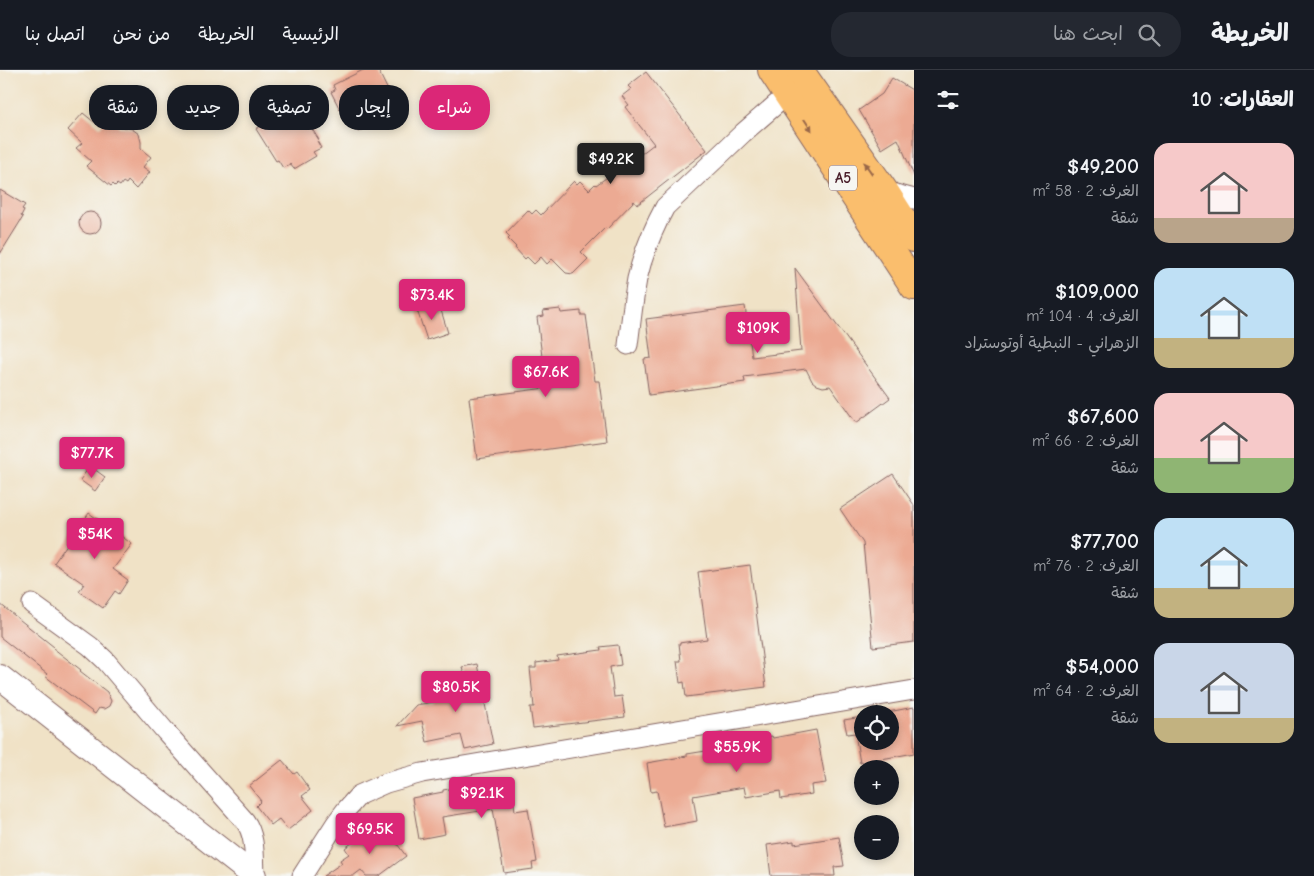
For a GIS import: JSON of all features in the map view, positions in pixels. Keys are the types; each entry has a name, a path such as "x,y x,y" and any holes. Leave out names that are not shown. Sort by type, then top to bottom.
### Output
{"highway":[{"name":"A5","path":"772,70 793,82 884,191 914,238"},
{"name":"A5","path":"793,82 914,286"}],"street":[{"path":"628,345 637,279 648,243 666,207 793,82"},
{"path":"884,191 914,199"},
{"path":"32,604 90,646 105,660 245,821 250,828 252,836 254,876"},
{"path":"1,680 254,876"},
{"path":"302,876 345,811 359,795 386,782 422,773 914,690"}],"building":[{"path":"363,70 378,70 385,85 339,85 339,108 331,92 335,90 333,85"},
{"path":"646,72 707,150 637,205 634,201 581,252 588,259 573,274 566,273 552,259 547,264 541,257 534,264 527,257 525,259 508,239 510,237 506,233 528,210 532,214 536,210 541,215 574,181 577,184 580,181 589,190 654,144 625,107 629,105 622,96 631,89 628,86"},
{"path":"892,78 914,91 914,176 898,139 882,149 859,110 882,94"},
{"path":"83,113 89,118 89,130 133,130 139,134 141,149 151,157 143,167 150,172 136,189 128,181 126,184 123,182 120,186 113,184 111,186 86,166 91,161 76,148 82,143 68,130"},
{"path":"257,130 313,130 319,140 317,141 321,148 313,152 316,156 294,169 290,164 283,168 278,160 276,161"},
{"path":"0,190 25,205 22,209 24,210 21,216 23,217 0,254"},
{"path":"90,212 100,219 101,223 94,233 90,234 80,227 79,223 86,213"},
{"path":"795,268 890,398 856,423 830,386 823,387 817,385 812,381 806,369 744,377 745,382 649,395 644,359 651,358 646,319 745,306 752,357 801,351"},
{"path":"415,304 440,307 448,333 427,340"},
{"path":"560,309 561,313 581,311 581,315 586,315 595,381 599,381 607,441 477,459 469,398 546,388 537,317 544,316 543,311"},
{"path":"90,466 105,477 95,491 80,480"},
{"path":"893,474 914,505 914,642 873,647 863,543 840,509"},
{"path":"89,513 132,544 113,569 128,580 119,594 115,591 103,608 79,591 84,584 54,563"},
{"path":"750,565 766,687 686,697 684,682 680,683 677,661 681,661 679,643 707,639 698,572"},
{"path":"0,604 107,692 111,701 109,706 104,709 99,708 95,714 45,676 47,674 0,637"},
{"path":"618,645 621,665 610,667 614,697 622,696 625,717 533,728 530,707 534,707 530,668 536,668 536,663 558,660 557,656 601,650 600,647"},
{"path":"477,664 493,744 465,750 461,735 427,742 422,721 397,726 416,705 434,702 433,697 444,694 442,685 465,680 462,667"},
{"path":"914,707 914,753 876,760 860,760 858,750 899,750 899,710"},
{"path":"854,718 854,733 847,734 844,720"},
{"path":"816,730 826,783 811,785 812,794 781,799 780,791 746,797 744,787 693,796 697,821 664,827 657,791 651,792 647,763 687,756 687,754 756,743 755,739 772,736 773,738"},
{"path":"282,760 294,774 297,772 310,790 302,796 313,810 288,830 279,819 271,825 256,806 261,801 249,786"},
{"path":"511,779 515,811 528,809 537,862 532,863 533,869 504,873 493,809 442,817 445,834 419,839 412,798 443,792 443,790"},
{"path":"381,822 406,856 379,876 366,876 361,870 353,876 323,876 342,863 340,860 349,854 345,848"},
{"path":"839,837 844,866 834,867 835,876 771,876 767,845 794,841 794,844"}]}
